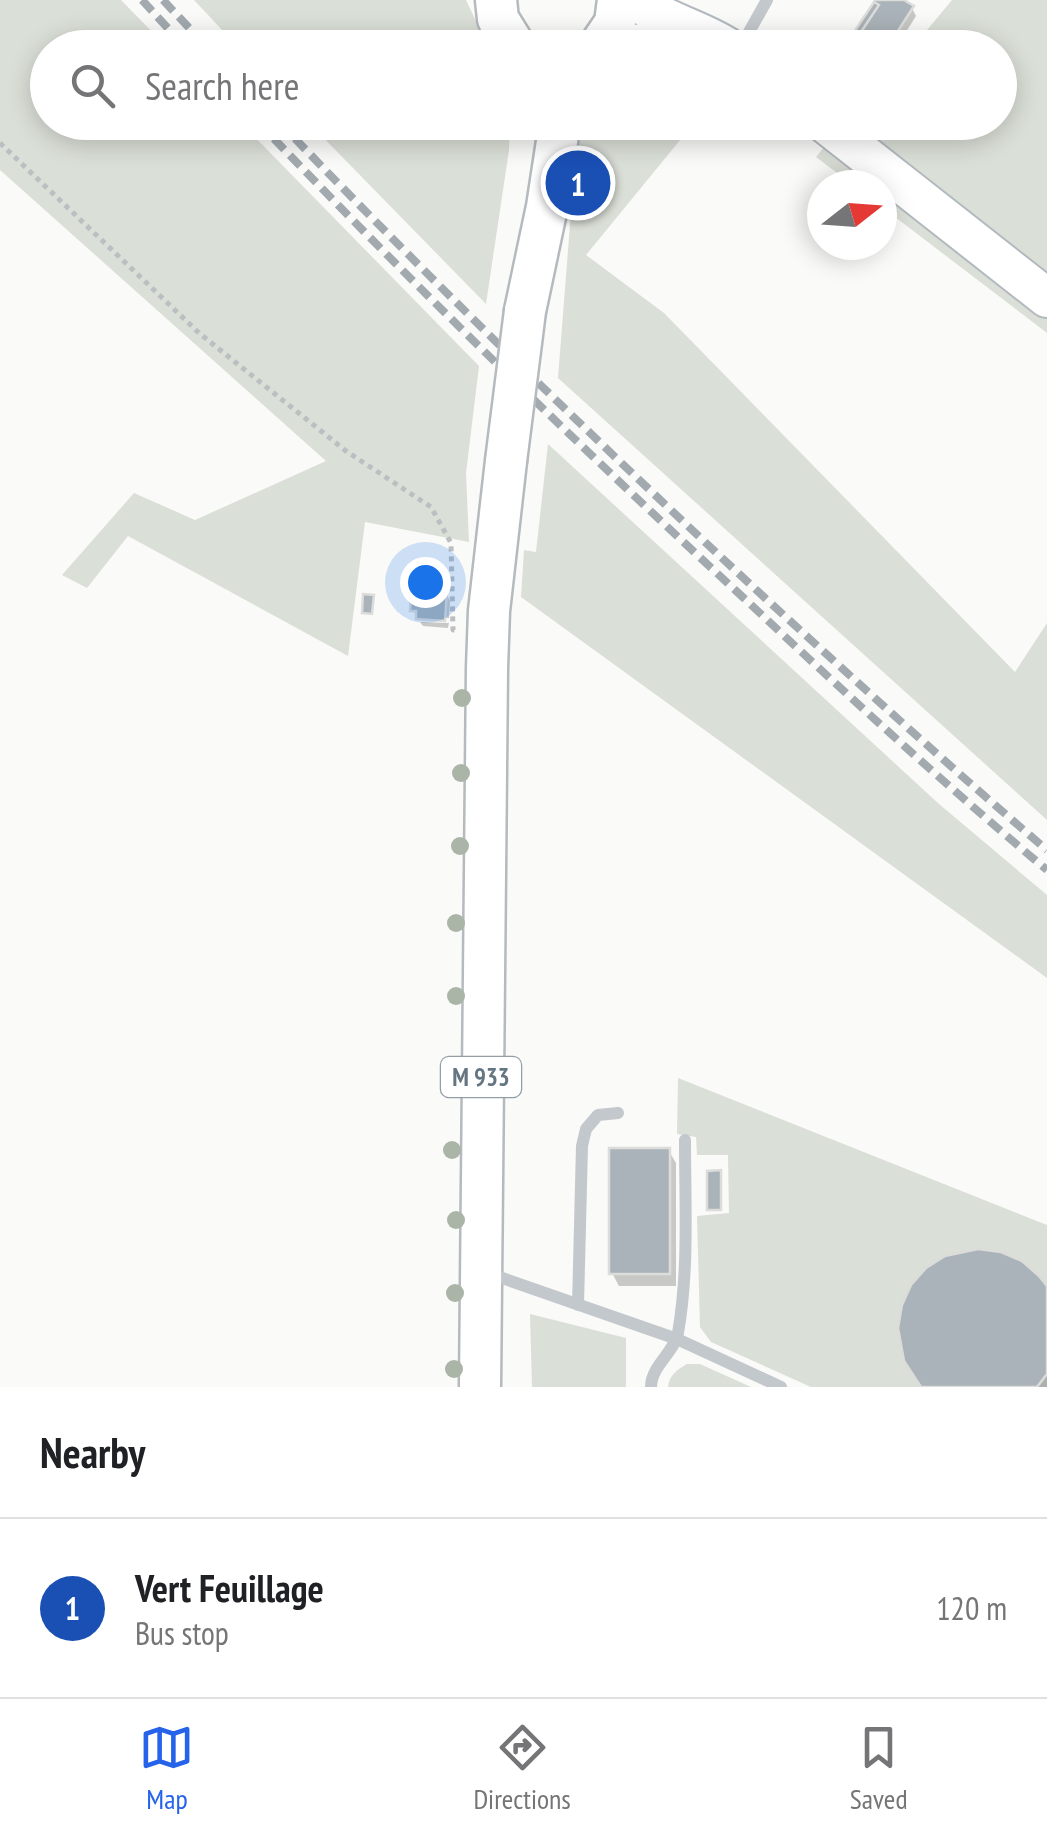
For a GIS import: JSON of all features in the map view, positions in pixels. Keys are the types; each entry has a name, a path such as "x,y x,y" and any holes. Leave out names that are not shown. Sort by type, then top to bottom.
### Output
{"main road":[{"path":"610,30 618,0"},
{"name":"M 933","path":"480,1387 488,630 525,311 536,140"},
{"name":"M 933","path":"525,311 557,140"}],"street":[{"path":"635,0 692,30"},
{"path":"846,140 1047,298"}],"lane":[{"path":"750,30 767,0"},
{"path":"578,1305 582,1146 586,1129 598,1115 618,1113"},
{"path":"651,1387 651,1379 677,1339 684,1283 685,1140"},
{"path":"480,1270 677,1339 781,1387"}],"path":[{"path":"0,143 198,333 346,450 431,507 451,543 453,630 488,630"}],"shaded area":[{"path":"0,0 121,0 150,30 30,30 30,140 258,140 479,366 466,473 469,542 365,522 348,656 128,536 87,588 62,575 134,493 195,520 326,461 0,170"},
{"path":"194,0 466,0 480,30 222,30"},
{"path":"952,0 1047,0 1047,333 897,218 897,170 833,170 816,157 830,140 1017,140 1017,30 927,30"},
{"path":"326,140 509,140 486,304"},
{"path":"577,140 680,140 586,255 664,313 1015,672 1047,623 1047,820 558,378"},
{"path":"548,444 939,804 1047,895 1047,978 521,597 524,550 536,552"},
{"path":"678,1078 1047,1225 1047,1387 811,1387 711,1342 700,1327 697,1216 729,1213 728,1155 697,1155 696,1137 677,1134"},
{"path":"530,1314 626,1338 626,1387 532,1387"},
{"path":"687,1364 700,1364 751,1387 668,1387 672,1376"}],"building":[{"path":"904,0 914,6 899,30 862,30 879,5 874,2"},
{"path":"874,2 879,5 862,30 855,30"},
{"path":"412,575 443,577 442,591 447,591 445,621 416,619 416,611 410,611"},
{"path":"363,594 374,595 372,614 362,613"},
{"path":"609,1148 670,1148 670,1274 609,1274"},
{"path":"721,1170 721,1210 707,1210 707,1171"},
{"path":"978,1249 1001,1252 1022,1261 1047,1286 1047,1374 1037,1387 921,1387 904,1361 898,1328 911,1285 926,1268 945,1256"}],"railway":[{"path":"142,0 170,30"},
{"path":"163,0 191,30"},
{"path":"275,140 437,305 622,484 895,738 1047,870"},
{"path":"297,140 641,482 1047,850"}],"place":[{"name":"Vert Feuillage","path":"578,183"}]}
